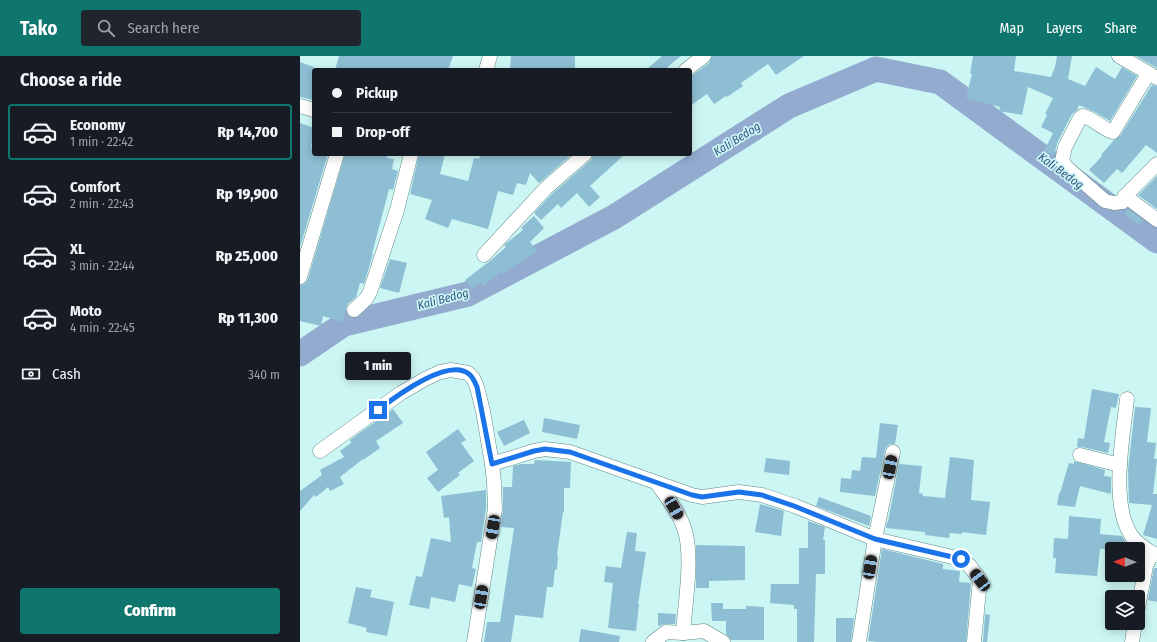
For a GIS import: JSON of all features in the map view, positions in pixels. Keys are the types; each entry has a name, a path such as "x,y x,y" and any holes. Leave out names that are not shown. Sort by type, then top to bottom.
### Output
{"street":[{"path":"487,68 490,56"},
{"path":"689,68 704,56"},
{"path":"1119,56 1152,76 1114,132 1108,130 1091,118 1083,116 1074,130 1063,155 1062,161 1066,167 1105,201 1114,203 1122,202 1125,196 1156,166"},
{"path":"300,106 312,109"},
{"path":"300,277 335,156"},
{"path":"354,310 366,299 370,292 397,210 410,156"},
{"path":"484,255 546,188 583,156"},
{"path":"1125,196 1157,220"},
{"path":"320,451 401,393 440,372 460,371 468,373 473,378 477,387 492,464 495,509 474,642"},
{"path":"1127,399 1120,465 1120,501 1122,515 1131,535 1138,543 1154,554 1146,566 1141,590"},
{"path":"492,464 534,451 556,450 582,455 692,495 702,497 739,492 762,495 794,506 875,539 961,559 969,566 980,580 974,642"},
{"path":"859,642 875,539 893,452"},
{"path":"1080,455 1120,465"},
{"path":"657,483 678,515 685,531 688,563 683,633"},
{"path":"653,642 666,632 683,633 704,630 723,642"},
{"path":"1132,642 1135,630"}],"building":[{"path":"339,56 453,56 449,68 336,68"},
{"path":"511,56 575,56 575,68 510,68"},
{"path":"662,56 681,56 666,68 648,68"},
{"path":"712,56 804,56 776,75 768,64 741,83 743,86 714,104 707,94 692,105 692,76 709,63"},
{"path":"973,56 1016,56 1014,71 1051,77 1057,56 1072,56 1068,79 1085,86 1096,67 1115,79 1122,67 1137,76 1110,121 1079,105 1077,110 1072,114 1057,143 1054,156 1044,151 1053,133 1041,127 1047,115 1045,114 1053,98 1028,87 1022,115 999,111 1000,107 966,98 972,74 970,74"},
{"path":"1136,56 1157,56 1157,68"},
{"path":"300,62 314,68 312,68 312,100 300,97"},
{"path":"1152,85 1157,86 1157,153 1146,145 1122,173 1117,169 1104,183 1089,170 1114,140 1120,136"},
{"path":"300,123 312,127 312,156 327,156 300,247"},
{"path":"344,156 388,156 387,158 394,159 392,169 398,171 393,190 389,189 364,284 360,283 356,297 348,303 342,322 323,316 321,326 300,321 300,285 306,283"},
{"path":"419,156 444,156 440,174 468,181 474,158 479,159 480,156 570,156 539,183 530,173 526,185 517,183 513,195 498,191 488,229 452,219 448,228 425,219 432,200 410,194"},
{"path":"592,156 623,156 590,186 600,197 589,207 577,193 561,208 558,204 541,220 534,213 552,194 591,160"},
{"path":"1157,176 1157,209 1138,195"},
{"path":"1128,209 1143,220 1139,225 1124,214"},
{"path":"534,216 544,228 530,242 537,251 503,274 501,272 483,286 480,282 472,289 465,280 506,247 504,245 523,230 521,228"},
{"path":"390,259 407,263 399,293 380,288"},
{"path":"1092,389 1119,394 1116,408 1111,407 1104,442 1110,443 1108,453 1077,447 1078,438 1084,439"},
{"path":"1135,407 1151,408 1147,442 1156,443 1154,459 1157,459 1153,494 1157,494 1157,539 1143,535 1152,505 1129,503 1128,470"},
{"path":"393,409 403,423 376,441 380,448 340,477 344,484 330,491 328,487 316,497 314,495 300,511 300,491 322,475 320,470 344,457 340,451 351,443 350,440"},
{"path":"544,418 580,425 577,439 542,432"},
{"path":"524,420 530,433 504,446 497,432"},
{"path":"880,423 898,425 895,444 890,444 885,450 875,496 840,492 841,478 851,479 852,470 860,471 862,457 876,458"},
{"path":"458,429 466,440 461,443 474,461 458,473 460,475 438,492 427,478 438,470 426,452"},
{"path":"950,457 974,460 971,500 990,502 986,535 962,532 962,534 950,533 949,538 925,535 925,532 886,528 899,464 922,466 919,493 923,494 923,496 945,498"},
{"path":"766,458 790,461 789,475 764,472"},
{"path":"535,460 571,462 570,488 564,488 564,512 557,555 557,570 555,569 553,587 547,587 543,618 515,615 511,642 484,642 487,622 500,622 514,528 501,527 503,487 512,487 513,466 521,464 534,464"},
{"path":"1074,461 1105,470 1104,476 1111,477 1111,494 1080,486 1075,507 1057,505 1059,493 1069,463 1074,464"},
{"path":"486,490 486,508 481,542 477,542 472,568 476,569 472,587 459,584 455,602 431,597 429,609 409,605 416,576 422,577 431,538 451,542 449,517 444,518 441,496"},
{"path":"819,497 871,516 869,526 816,506"},
{"path":"760,504 784,511 781,536 755,532"},
{"path":"1069,516 1101,519 1100,534 1122,536 1125,541 1105,542 1105,549 1100,549 1097,576 1055,573 1056,558 1053,558 1054,538 1068,539"},
{"path":"808,521 825,527 823,540 825,540 825,574 816,574 814,642 797,642 797,609 794,609 794,605 770,603 771,584 799,584 799,548 808,548"},
{"path":"627,532 637,533 635,551 646,552 638,604 636,631 608,628 613,583 604,582 606,566 621,568"},
{"path":"696,545 745,546 745,580 709,581 709,588 696,588"},
{"path":"882,549 943,564 943,569 960,571 959,582 971,583 966,642 868,641"},
{"path":"1154,568 1157,568 1157,602 1148,600"},
{"path":"356,587 372,590 370,597 394,602 387,636 366,632 367,628 348,623"},
{"path":"711,603 723,603 723,609 746,609 746,606 764,607 764,640 731,640 726,634 726,621 712,621"},
{"path":"658,613 676,614 675,624 658,626"},
{"path":"985,614 990,615 987,642 983,642"},
{"path":"836,618 854,618 851,642 836,642"},
{"path":"581,629 620,636 619,642 579,642"}],"waterway":[{"name":"Kali Bedog","path":"300,354 344,324 468,294 614,217 789,106 876,69 940,82 1157,241"}],"route":[{"path":"378,410 401,393 440,372 451,370 468,373 473,378 477,387 483,411 492,464 524,453 545,449 570,452 692,495 702,497 750,492 794,506 875,539 961,559"}]}
